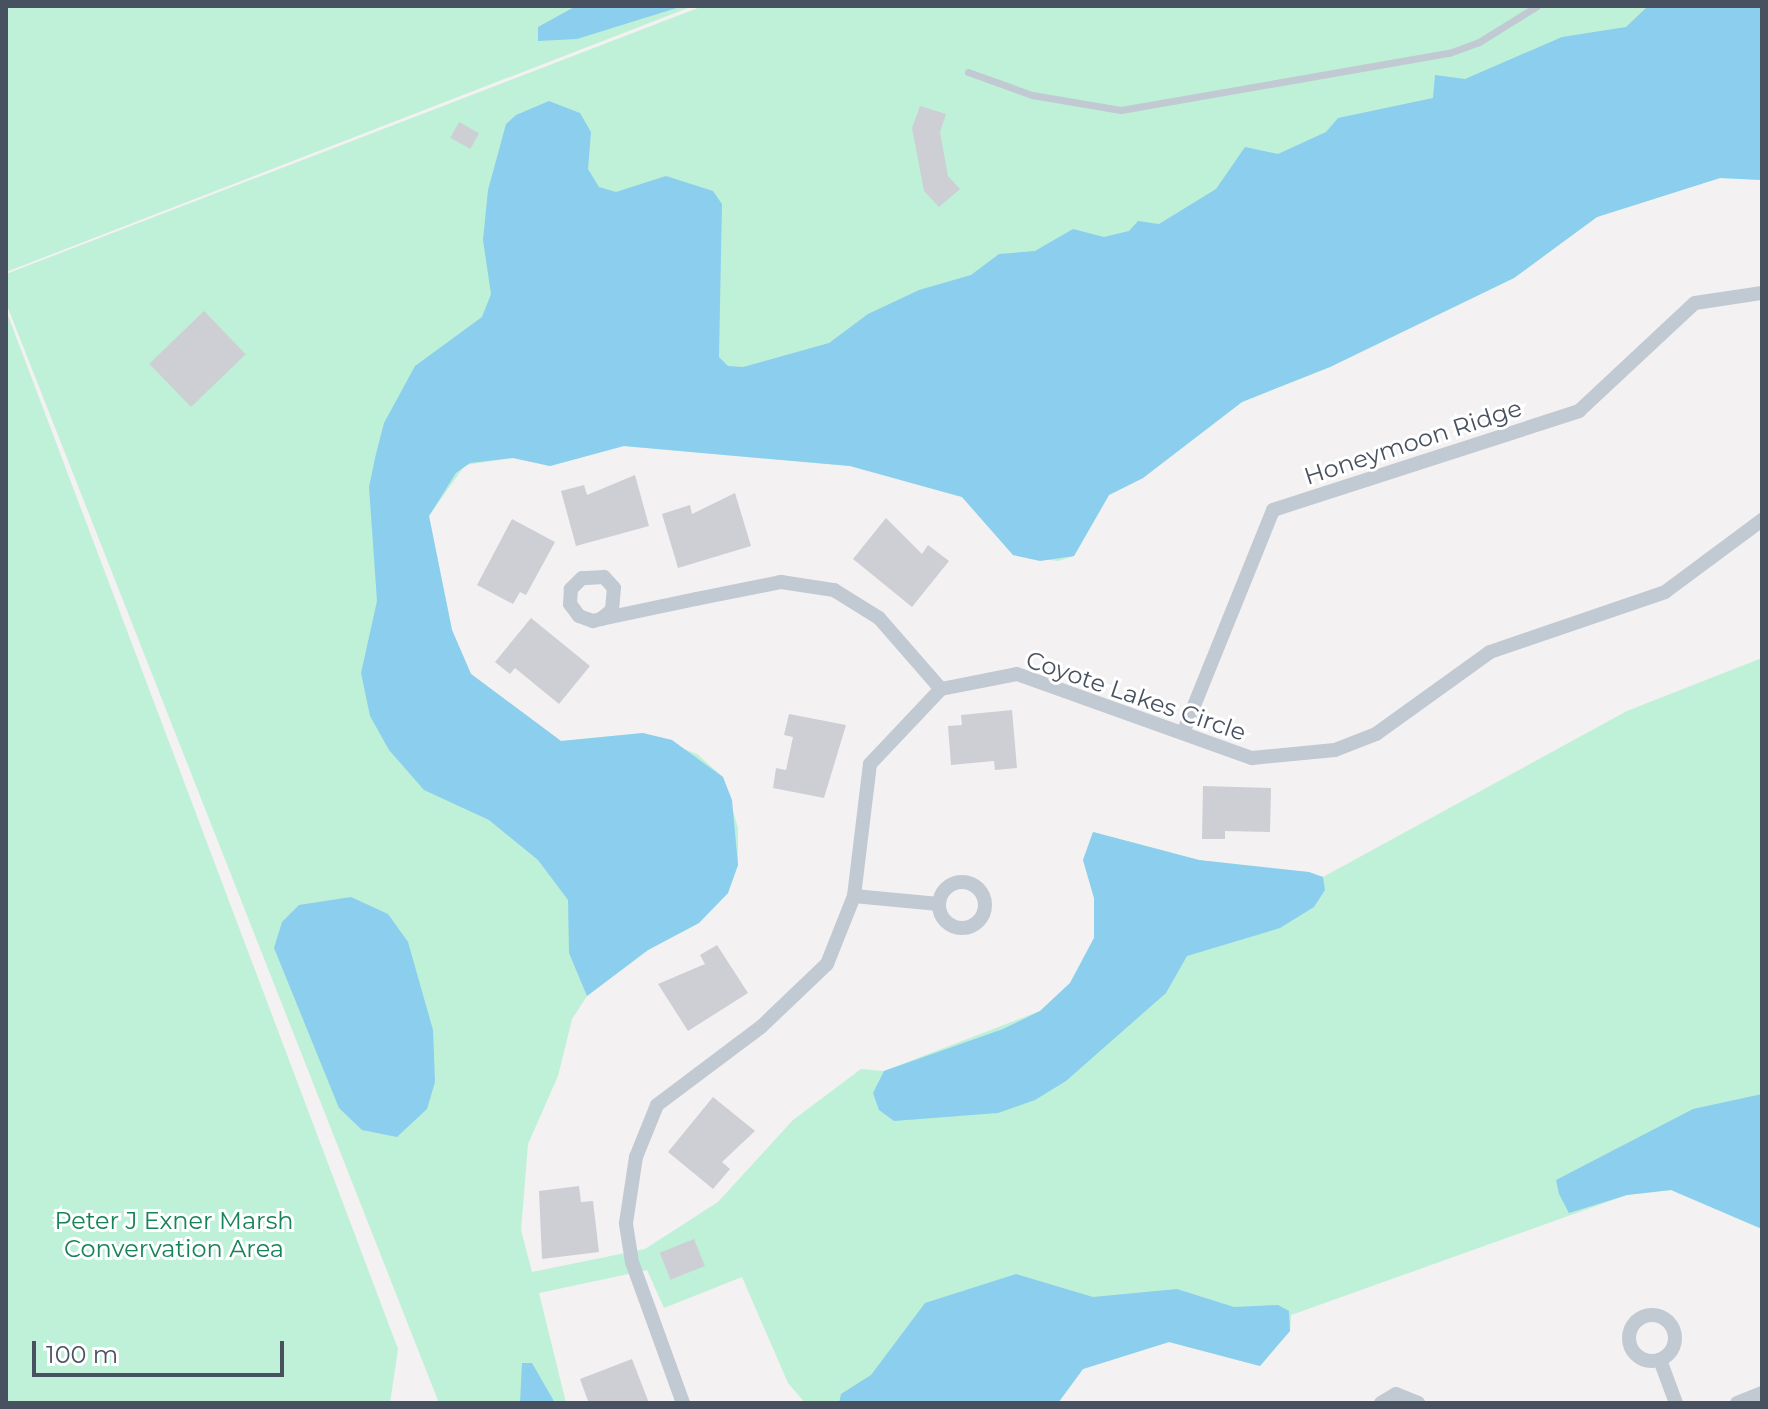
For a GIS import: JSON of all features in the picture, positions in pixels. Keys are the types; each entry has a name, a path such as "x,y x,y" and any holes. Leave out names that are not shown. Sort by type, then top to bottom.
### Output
{"street":[{"name":"Honeymoon Ridge","path":"1183,733 1252,548 1273,510 1579,411 1695,303 1762,293"},
{"name":"Coyote Lakes Circle","path":"941,689 1017,674 1252,758 1335,750 1376,734 1490,652 1665,592 1762,520"},
{"path":"601,619 781,582 834,590 879,618 941,689 870,764 854,896 827,964 761,1027 657,1105 636,1157 626,1223 632,1262 683,1403"},
{"path":"854,896 939,904"},
{"path":"1660,1360 1676,1403"},
{"path":"1737,1403 1762,1393"},
{"path":"1381,1403 1403,1394 1418,1403"}],"lane":[{"path":"968,72 1032,95 1121,110 1449,53 1479,42 1537,6"}],"green space":[{"path":"6,6 693,6 6,272"},
{"path":"703,6 1762,6 1762,180 1720,178 1597,217 1514,278 1330,367 1242,402 1143,478 1109,495 1074,556 1058,561 1013,555 962,497 850,466 623,446 550,466 513,458 465,465 429,516 452,630 471,674 561,741 643,733 697,754 723,777 738,828 738,865 728,893 699,923 648,950 587,996 572,1019 558,1076 528,1144 521,1230 532,1272 645,1249 718,1202 793,1120 861,1069 884,1071 1040,1011 1070,983 1094,938 1094,898 1083,860 1093,832 1199,860 1323,877 1627,711 1762,658 1762,1229 1671,1190 1627,1195 1291,1315 1290,1331 1260,1366 1169,1342 1083,1369 1058,1403 805,1403 788,1383 742,1277 664,1308 647,1270 539,1293 566,1403 439,1403 6,303 6,274"},
{"name":"Peter J Exner Marsh Convervation Area","path":"6,310 398,1349 390,1403 6,1403"}],"water":[{"path":"576,6 683,6 577,39 538,41 538,27"},
{"path":"1648,6 1762,6 1762,180 1720,178 1597,217 1514,278 1330,367 1242,402 1143,478 1109,495 1074,556 1040,561 1013,555 962,497 850,466 624,446 550,466 513,458 470,463 456,473 429,516 452,630 471,674 561,741 643,733 672,740 723,777 732,800 738,865 728,893 699,923 648,950 587,996 569,953 568,900 538,860 489,820 424,790 389,750 370,716 361,673 377,601 369,487 384,423 415,366 482,317 491,294 483,240 488,190 506,124 516,115 549,101 580,113 591,132 588,169 599,187 616,192 666,176 713,191 722,204 719,357 728,366 743,367 829,343 868,314 919,290 971,275 999,254 1035,251 1073,229 1104,237 1129,231 1138,221 1159,224 1216,189 1245,147 1278,154 1326,132 1338,118 1433,98 1435,75 1465,79 1562,37 1626,27"},
{"path":"1093,832 1199,860 1309,872 1323,877 1325,890 1314,907 1280,928 1187,956 1166,993 1066,1081 1035,1100 998,1113 894,1121 879,1110 873,1093 884,1071 1003,1029 1040,1011 1070,983 1094,938 1094,898 1083,860"},
{"path":"351,897 388,914 408,942 433,1030 435,1082 427,1109 397,1137 362,1130 339,1108 274,948 282,922 299,905"},
{"path":"1762,1094 1762,1229 1671,1190 1627,1195 1569,1213 1556,1180 1693,1109"},
{"path":"1016,1274 1093,1297 1177,1289 1234,1307 1278,1305 1289,1311 1290,1331 1260,1366 1169,1342 1083,1369 1058,1403 839,1403 841,1394 871,1375 925,1303"},
{"path":"522,1363 532,1363 555,1403 520,1403"}],"building":[{"path":"920,106 946,114 940,132 948,176 960,189 939,207 924,191 912,128"},
{"path":"459,122 479,133 470,149 450,138"},
{"path":"204,311 246,354 191,407 149,364"},
{"path":"635,475 649,526 576,546 561,491 584,485 587,495"},
{"path":"735,493 751,546 678,568 662,514 690,505 692,514"},
{"path":"886,518 922,554 928,545 949,561 912,607 853,559"},
{"path":"512,519 555,542 526,595 520,592 513,604 477,585"},
{"path":"531,618 590,666 559,704 515,668 510,674 495,662"},
{"path":"1012,710 1017,768 995,770 994,761 951,765 948,726 962,725 961,715"},
{"path":"789,714 846,725 824,798 773,788 776,768 786,770 793,737 784,735"},
{"path":"1203,786 1271,788 1270,832 1225,831 1225,839 1202,839"},
{"path":"717,945 748,993 688,1031 658,984 705,964 700,955"},
{"path":"713,1097 755,1131 722,1162 730,1169 713,1189 668,1152"},
{"path":"579,1186 581,1202 593,1201 599,1252 542,1259 539,1191"},
{"path":"694,1239 705,1266 671,1280 660,1253"},
{"path":"632,1359 649,1403 588,1401 580,1379"}]}
